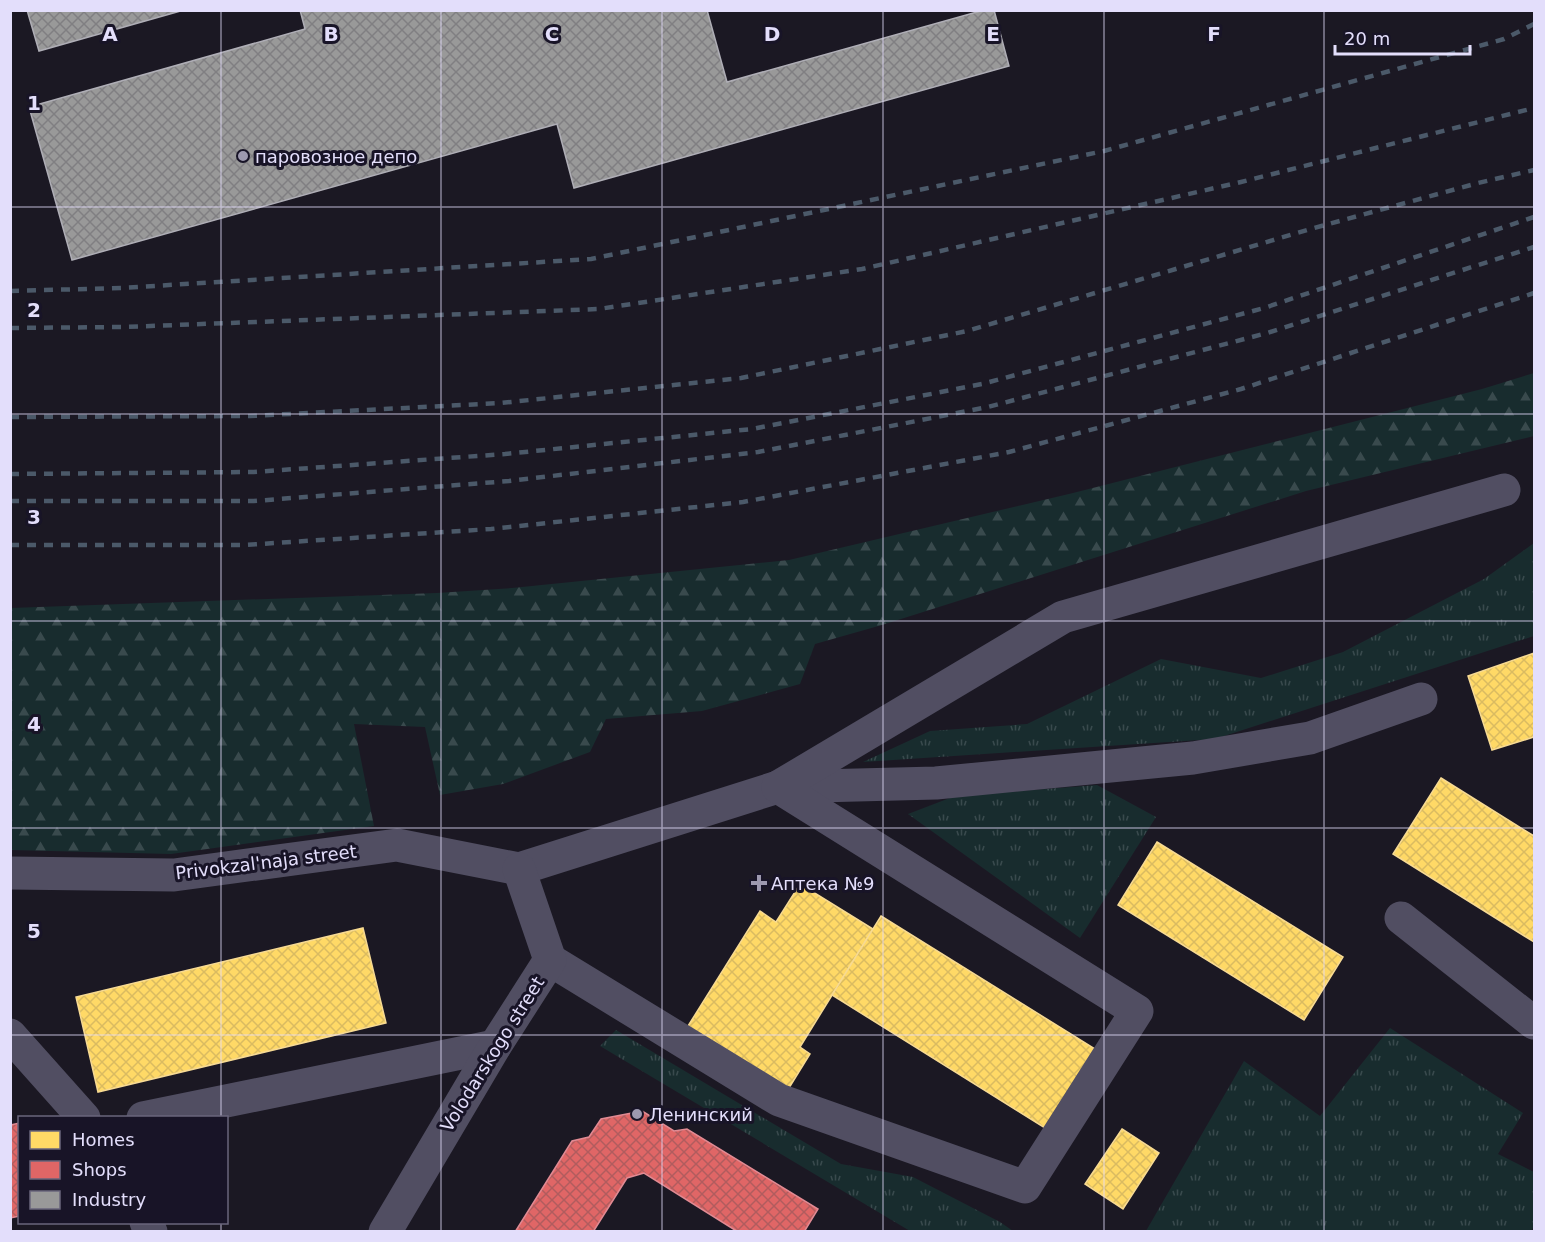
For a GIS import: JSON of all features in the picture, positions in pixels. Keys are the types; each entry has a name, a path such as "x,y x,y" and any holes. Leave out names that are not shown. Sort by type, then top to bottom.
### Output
{"street":[{"path":"519,869 778,787 1063,617 1504,490"},
{"path":"778,787 936,783 1193,758 1310,738 1421,699"},
{"path":"550,960 779,1100 1025,1186 1137,1011 778,787"},
{"name":"Privokzal'naja street","path":"10,873 174,875 397,845 519,869"},
{"name":"Volodarskogo street","path":"385,1232 495,1046 550,960 519,869"},
{"path":"1401,918 1534,1023"},
{"path":"10,1035 82,1116"},
{"path":"153,1116 495,1046"}],"green space":[{"path":"1534,373 1534,436 1306,491 815,644 800,684 702,711 606,719 590,752 503,784 440,795 425,727 354,724 374,826 171,854 11,850 11,608 437,593 512,588 789,560 1073,493 1482,389"},
{"path":"1534,543 1534,636 1215,739 863,762 930,731 1027,724 1161,659 1261,678 1343,652 1484,579"},
{"path":"1097,785 1156,817 1080,938 908,814 955,796"},
{"path":"1390,1028 1523,1113 1498,1154 1534,1172 1534,1226 1531,1231 1146,1231 1244,1061 1320,1116"},
{"path":"616,1030 841,1164 913,1177 1013,1231 910,1231 600,1046"}],"building: Homes":[{"path":"1534,653 1534,737 1492,750 1468,676"},
{"path":"1441,778 1534,836 1534,942 1393,854"},
{"path":"1157,842 1343,957 1304,1020 1118,905"},
{"path":"800,884 873,929 800,1047 810,1054 789,1088 688,1026 760,911 776,922"},
{"path":"881,916 1095,1049 1045,1128 832,995"},
{"path":"363,928 386,1023 98,1092 76,997"},
{"path":"1122,1129 1159,1153 1123,1209 1085,1184"}],"building: Shops":[{"path":"642,1111 674,1131 687,1129 818,1209 804,1232 738,1232 644,1173 627,1178 593,1232 515,1232 572,1141 589,1137 601,1119"},
{"path":"18,1123 18,1216 10,1218 10,1125"}],"building: Industry":[{"path":"27,10 184,10 39,51"},
{"name":"паровозное депо","path":"300,10 707,10 727,82 984,10 994,10 1009,66 574,188 557,124 72,260 29,107 305,29"}],"railway":[{"path":"10,291 121,288 591,259 1104,151 1504,39 1534,24"},
{"path":"10,328 123,327 599,309 862,269 1241,182 1534,108"},
{"path":"10,417 250,416 501,403 741,378 967,331 1307,230 1534,170"},
{"path":"10,474 254,472 505,454 752,429 982,384 1264,308 1534,217"},
{"path":"10,501 254,501 509,481 758,452 988,407 1267,333 1534,247"},
{"path":"10,545 244,545 491,529 743,502 1009,452 1241,389 1534,293"}],"place":[{"name":"паровозное депо","path":"243,156"},
{"name":"Аптека №9","path":"759,883"},
{"name":"Ленинский","path":"637,1114"}]}
